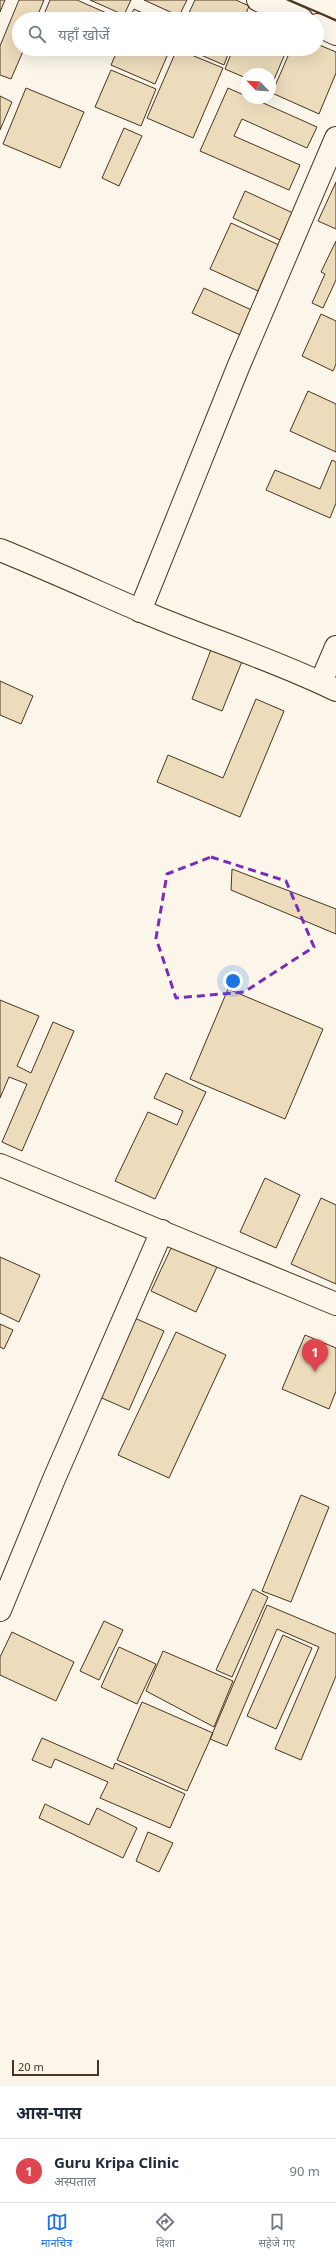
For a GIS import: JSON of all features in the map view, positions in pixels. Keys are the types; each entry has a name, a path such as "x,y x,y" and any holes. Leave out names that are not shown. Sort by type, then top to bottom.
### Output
{"street":[{"path":"258,0 286,12"},
{"path":"324,28 336,34"},
{"path":"140,611 239,365 336,138"},
{"path":"0,550 61,574 140,611 328,686 336,647"},
{"path":"0,1165 336,1304"},
{"path":"0,1610 54,1479 162,1231"}],"highlighted area":[{"path":"211,857 286,881 314,947 244,992 176,998 156,938 167,874"}],"building":[{"path":"0,0 5,0 0,12"},
{"path":"19,0 44,0 39,12 14,12"},
{"path":"50,0 77,0 104,12 45,12"},
{"path":"90,0 131,0 125,12 117,12"},
{"path":"144,0 187,0 181,12 170,12"},
{"path":"195,0 236,0 249,6 247,12 189,12"},
{"path":"134,9 141,12 132,12"},
{"path":"12,17 12,56 21,56 11,79 0,75 0,46"},
{"path":"324,47 336,52 336,73 319,114 276,95 276,84 288,56 324,56"},
{"path":"115,56 167,56 155,84 111,65"},
{"path":"174,56 194,56 223,68 193,138 147,118"},
{"path":"203,56 227,56 224,65"},
{"path":"230,56 284,56 276,75 276,68 240,68 240,75 225,69"},
{"path":"111,70 156,89 141,126 95,107"},
{"path":"26,88 84,112 60,168 3,144"},
{"path":"228,88 240,93 240,104 265,104 317,127 307,148 242,119 234,136 300,165 289,190 200,151"},
{"path":"0,96 12,102 0,130"},
{"path":"124,128 142,136 119,186 102,178"},
{"path":"336,182 336,229 318,221"},
{"path":"245,191 293,213 280,240 233,218"},
{"path":"231,223 279,245 258,291 210,269"},
{"path":"336,241 336,280 323,308 312,303 325,274 321,272"},
{"path":"204,288 258,313 247,338 192,313"},
{"path":"321,314 336,321 336,364 333,371 302,356"},
{"path":"308,391 336,404 336,452 290,431"},
{"path":"332,460 336,462 336,503 330,518 266,490 275,470 320,489"},
{"path":"212,647 243,659 222,711 192,699"},
{"path":"0,681 33,696 21,724 0,715"},
{"path":"256,699 284,711 240,817 157,782 168,755 223,778"},
{"path":"232,869 336,909 336,934 231,890"},
{"path":"228,989 323,1029 285,1119 190,1079"},
{"path":"0,1000 39,1016 17,1066 31,1073 53,1022 74,1031 22,1151 2,1142 27,1084 9,1077 0,1098"},
{"path":"166,1073 206,1092 155,1199 115,1181 148,1112 177,1125 183,1111 154,1098"},
{"path":"265,1178 300,1195 276,1248 240,1232"},
{"path":"321,1198 336,1205 336,1284 291,1264"},
{"path":"172,1246 217,1267 196,1312 151,1291"},
{"path":"0,1257 40,1275 19,1322 0,1313"},
{"path":"130,1316 164,1331 129,1410 95,1395"},
{"path":"0,1324 13,1330 4,1349 0,1347"},
{"path":"176,1332 226,1355 169,1478 118,1455"},
{"path":"305,1335 336,1348 336,1391 329,1409 282,1389"},
{"path":"301,1495 329,1507 291,1602 262,1591"},
{"path":"253,1589 268,1597 232,1677 216,1670"},
{"path":"267,1605 336,1634 336,1676 301,1760 275,1749 319,1647 277,1629 227,1746 210,1739"},
{"path":"104,1621 123,1630 99,1680 80,1671"},
{"path":"12,1632 74,1662 56,1701 0,1675 0,1657"},
{"path":"283,1635 312,1648 276,1729 247,1716"},
{"path":"119,1647 156,1664 137,1704 101,1687"},
{"path":"163,1651 233,1681 214,1727 146,1691"},
{"path":"142,1702 213,1733 187,1791 117,1760"},
{"path":"42,1738 113,1769 115,1763 185,1794 170,1828 100,1798 108,1782 55,1759 51,1768 32,1760"},
{"path":"45,1804 89,1825 97,1808 137,1828 123,1858 39,1818"},
{"path":"148,1832 173,1843 159,1872 136,1861"}],"wall":[{"path":"289,0 317,12"},
{"path":"324,15 336,20"}],"place":[{"name":"Guru Kripa Clinic","path":"315,1372"}]}
